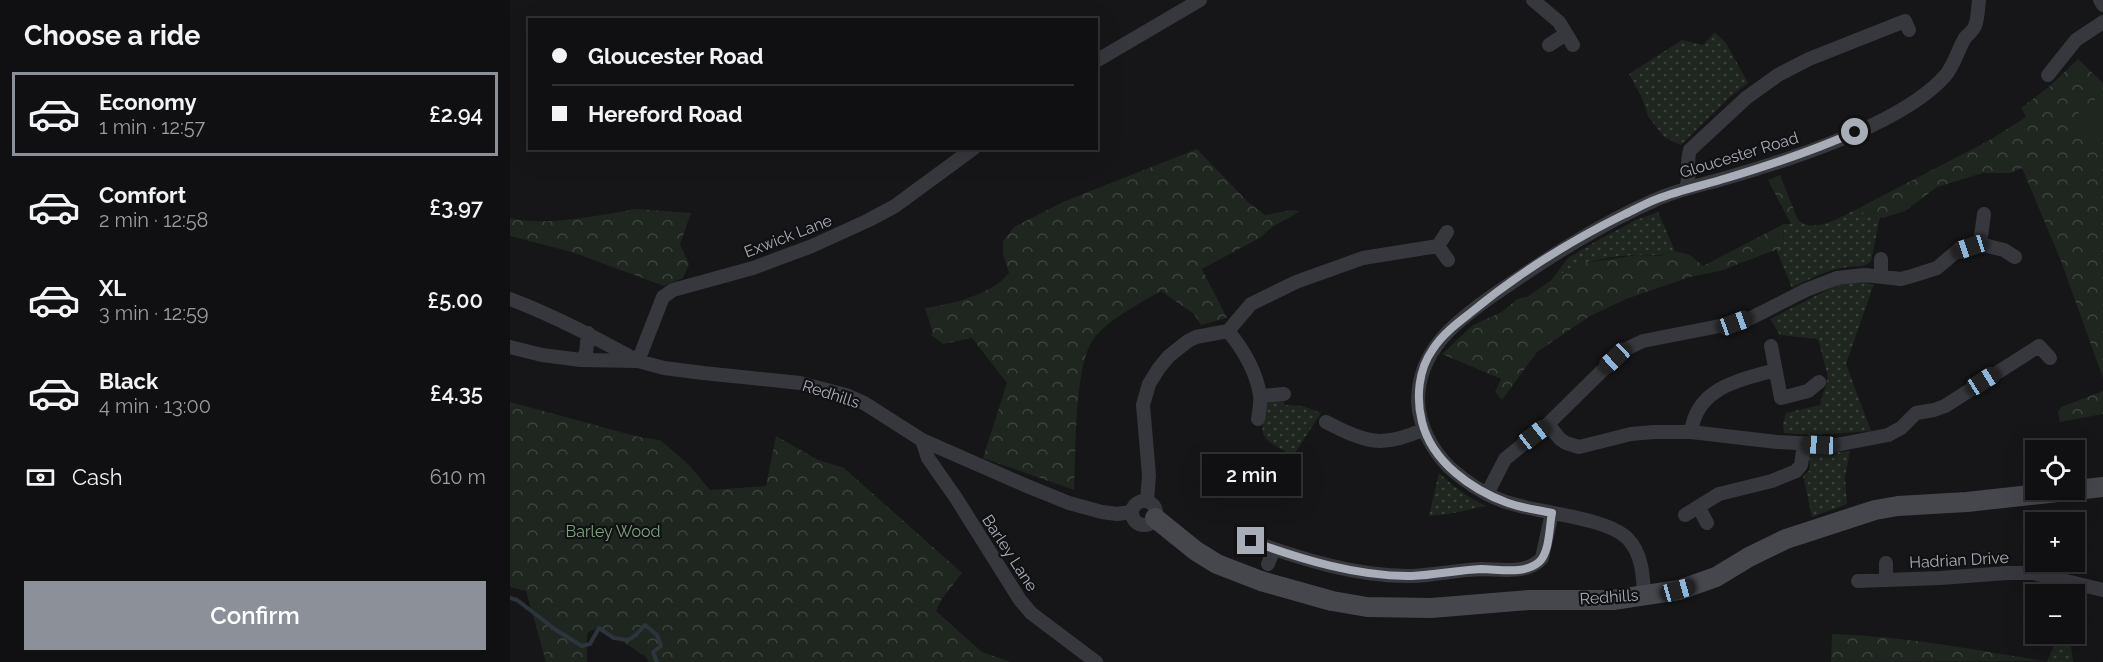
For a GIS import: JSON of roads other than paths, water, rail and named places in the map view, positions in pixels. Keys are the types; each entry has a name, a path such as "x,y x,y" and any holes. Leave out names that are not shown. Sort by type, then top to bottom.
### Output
{"street":[{"path":"1098,60 1200,0"},
{"path":"1533,0 1551,14 1570,39 1549,45"},
{"name":"Gloucester Road","path":"1424,429 1418,404 1424,365 1433,348 1446,334 1485,301 1568,244 1656,199 1800,155 1885,118 1909,105 1932,88 1952,67 1965,38 1974,28 1979,0"},
{"path":"2100,0 2103,5"},
{"path":"1686,188 1691,175 1688,157 1690,150 1757,89 1796,65 1906,21"},
{"path":"2048,75 2076,40 2103,22"},
{"name":"Exwick Lane","path":"638,361 663,297 673,290 753,268 813,246 869,220 895,206 971,150"},
{"path":"1980,244 1984,213"},
{"path":"1131,512 1137,503 1151,509 1143,405 1149,384 1164,362 1196,337 1228,331 1251,304 1296,282 1363,258 1438,246 1447,232"},
{"path":"1487,494 1505,459 1548,424 1615,358 1626,349 1643,341 1735,323 1806,290 1838,278 1853,275 1881,275 1901,279 1912,276 1937,268 1954,246 1980,244 2004,250 2015,257"},
{"path":"1438,246 1448,260"},
{"path":"1881,259 1881,275"},
{"path":"510,299 541,310 638,361"},
{"path":"1228,331 1244,351 1253,372 1260,396 1258,419"},
{"path":"581,360 586,353 588,333"},
{"path":"1548,424 1560,439 1579,447 1631,434 1691,432 1804,444 1836,445 1875,439 1901,428 1916,413 1945,406 2041,340 2050,358"},
{"name":"Redhills","path":"510,346 542,355 581,360 638,361 664,368 800,383 846,395 864,403 922,440 1027,486 1070,502 1102,512 1117,514 1131,512 1138,524 1148,525 1151,509"},
{"path":"1771,346 1781,398 1809,391 1819,382"},
{"path":"1691,432 1696,413 1703,401 1711,395 1722,388 1775,370"},
{"path":"1260,396 1284,394"},
{"path":"1909,400 1916,413"},
{"path":"1326,422 1341,437 1376,442 1424,429 1432,446 1443,461 1459,476 1487,494 1510,504 1600,524 1623,534 1637,550 1644,594"},
{"name":"Barley Lane","path":"922,440 928,458 1020,600 1031,613 1095,662"},
{"path":"1685,515 1719,494 1772,481 1796,471 1801,465 1804,444"},
{"name":"Redhills","path":"1151,509 1196,551 1217,564 1260,581 1332,601 1367,607 1431,608 1529,600 1613,600 1678,590 1716,577 1749,557 1786,539 1875,510 2103,487"},
{"path":"1698,508 1707,523"},
{"path":"1251,541 1346,569 1390,575 1410,576 1479,569 1518,570 1537,563 1542,558 1552,513"},
{"path":"1268,564 1274,549"},
{"name":"Hadrian Drive","path":"1886,563 1887,580"},
{"name":"Hadrian Drive","path":"1858,581 2033,573 2103,590"}],"waterway":[{"path":"510,598 517,600 556,630 582,646 590,644 599,628 614,638 628,640 645,625 657,635 661,646 653,652 657,662"}],"park label":[{"name":"Barley Wood","path":"613,531"}]}
